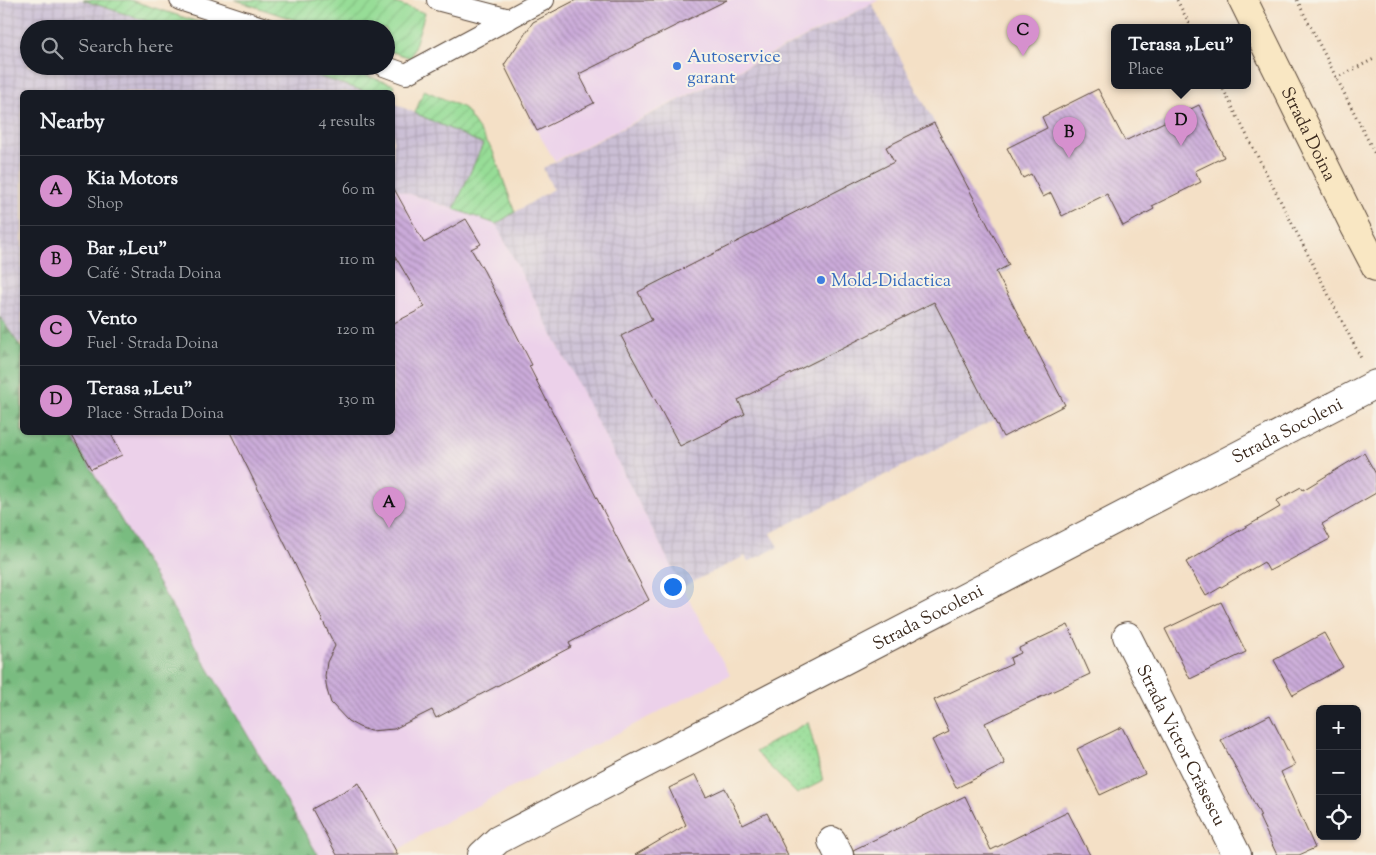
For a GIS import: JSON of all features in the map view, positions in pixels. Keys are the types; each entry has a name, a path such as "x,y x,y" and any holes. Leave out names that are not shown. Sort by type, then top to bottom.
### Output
{"main road":[{"name":"Strada Doina","path":"1243,0 1376,267"}],"street":[{"name":"Strada Socoleni","path":"482,855 498,840 1375,385"},
{"name":"Strada Victor Crăsescu","path":"1127,636 1237,855"}],"lane":[{"path":"180,0 241,20"},
{"path":"436,0 509,19"},
{"path":"395,70 406,74 544,0"}],"path":[{"path":"1177,0 1189,24"},
{"path":"1297,0 1376,156"},
{"path":"1336,78 1376,58"},
{"path":"1223,89 1375,385"}],"shaded area":[{"path":"0,0 82,0 143,20 20,20 20,75 314,75 361,90 20,90 20,343 0,317"},
{"path":"576,0 879,0 555,161 537,131 504,65 533,22"},
{"name":"Mold-Didactica","path":"872,4 1011,269 998,275 1065,405 1003,437 994,420 771,533 778,547 748,562 745,556 682,587 496,224 553,189 543,168"},
{"path":"395,104 483,143 454,209 395,189"},
{"path":"395,189 496,224 682,587 730,675 428,831 390,855 318,855 71,435 395,435"}],"green space":[{"path":"83,0 130,0 192,20 144,20"},
{"path":"235,0 386,0 425,13 411,58 395,53 395,20 295,20"},
{"path":"314,75 364,75 395,85 393,90 361,90"},
{"path":"424,90 464,108 492,149 515,212 496,224 454,209 483,144 415,113"},
{"path":"0,317 20,346 20,435 71,435 318,855 0,855"},
{"path":"808,722 823,781 797,794 755,752"}],"building":[{"path":"576,0 727,0 579,74 594,103 537,131 504,65 533,22"},
{"path":"1098,89 1125,141 1199,105 1224,157 1195,171 1201,182 1152,206 1154,209 1123,226 1107,194 1062,216 1051,193 1043,197 1031,174 1023,178 1007,148 1047,128 1042,117"},
{"name":"Mold-Didactica","path":"934,123 1009,265 996,272 1065,405 1003,437 934,302 738,400 745,414 680,446 621,336 652,320 638,292 894,162 886,147"},
{"path":"395,190 424,243 466,219 481,244 471,249 532,365 529,366 649,600 569,643 571,647 436,718 432,710 394,729 370,731 348,721 331,703 325,676 327,662 335,646 231,435 395,435 395,322 425,307 395,256"},
{"path":"72,435 112,435 122,455 91,469"},
{"path":"1364,453 1376,474 1376,493 1322,524 1330,539 1269,571 1264,562 1206,596 1186,562 1280,507 1276,501 1301,487 1303,490"},
{"path":"1221,602 1246,652 1190,679 1165,629"},
{"path":"1068,625 1090,674 985,723 1005,764 956,788 932,740 949,732 934,700 1012,664 1010,658 1021,653 1019,648"},
{"path":"1324,633 1343,667 1293,695 1274,660"},
{"path":"1270,715 1295,765 1281,772 1315,848 1299,855 1277,855 1259,817 1261,816 1221,740"},
{"path":"1122,727 1145,774 1100,795 1077,749"},
{"path":"695,775 706,797 725,788 743,825 767,813 788,855 635,855 686,825 669,788"},
{"path":"359,783 398,855 337,855 312,809"},
{"path":"965,796 991,850 1068,812 1090,855 854,855 853,850"}],"place":[{"name":"Vento","path":"1023,56"},
{"name":"Autoservice garant","path":"677,66"},
{"name":"Terasa „Leu”","path":"1181,146"},
{"name":"Bar „Leu”","path":"1069,158"},
{"name":"Mold-Didactica","path":"821,280"},
{"name":"Kia Motors","path":"389,528"}]}
